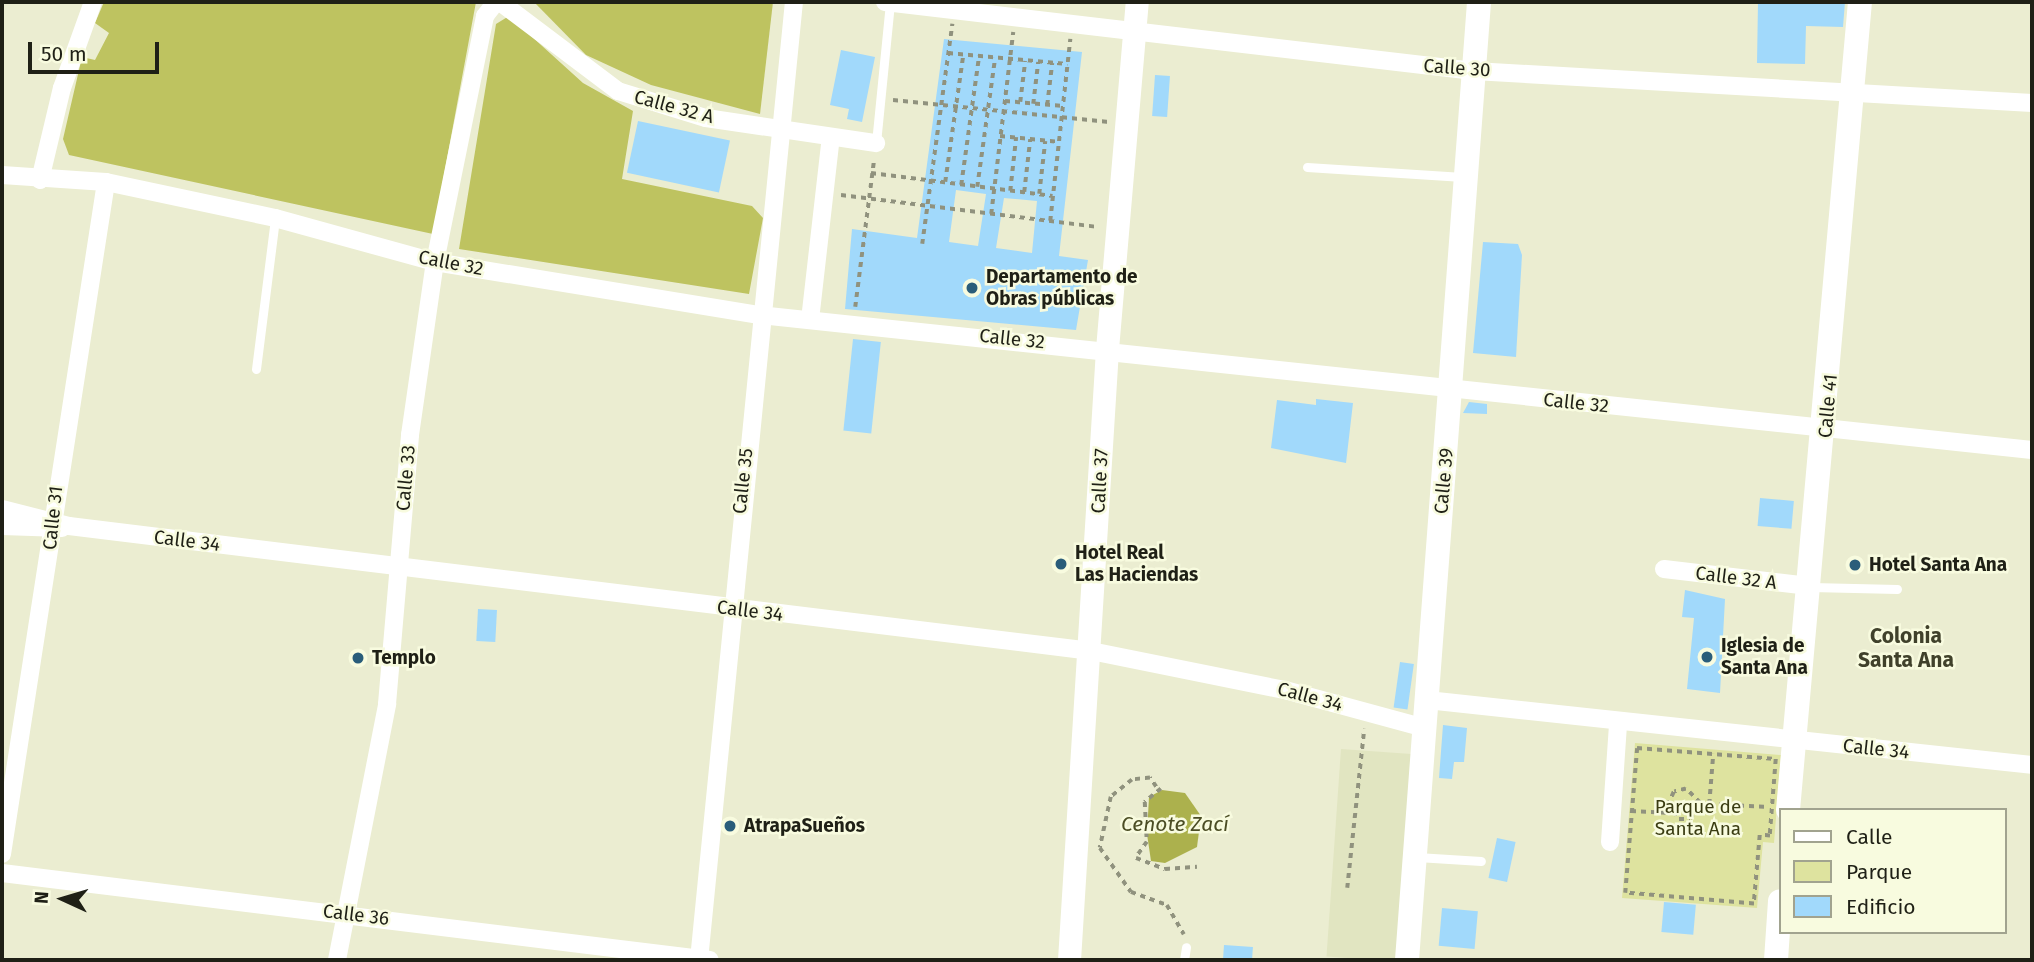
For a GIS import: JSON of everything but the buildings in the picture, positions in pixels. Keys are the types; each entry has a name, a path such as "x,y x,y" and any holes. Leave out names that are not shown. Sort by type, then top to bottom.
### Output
{"main road":[{"name":"Calle 39","path":"1407,960 1479,2"},
{"name":"Calle 41","path":"1783,808 1794,742 1826,432 1860,2"},
{"path":"1776,960 1778,930"}],"street":[{"path":"40,180 62,88 93,2"},
{"name":"Calle 32 A","path":"498,2 618,91 668,109 781,131 876,143"},
{"name":"Calle 33","path":"337,960 387,704 397,568 435,262 485,16 498,2"},
{"name":"Calle 35","path":"703,960 731,609 794,2"},
{"name":"Calle 30","path":"888,2 1072,28 1474,71 1855,90 2032,103"},
{"name":"Calle 37","path":"1069,960 1091,651 1107,349 1137,2"},
{"path":"810,320 831,137"},
{"name":"Calle 32","path":"2,175 40,180 106,182 275,218 435,262 760,315 1107,349 1826,432 2032,450"},
{"name":"Calle 31","path":"2,854 58,525 106,182"},
{"name":"Calle 34","path":"2,509 58,525"},
{"name":"Calle 34","path":"2,526 58,525 1091,651 1366,713 1424,729"},
{"name":"Calle 32 A","path":"1664,569 1809,586"},
{"name":"Calle 34","path":"1427,699 1618,725 2032,765"},
{"path":"1610,842 1618,725"},
{"name":"Calle 36","path":"2,873 346,913 703,960"}],"lane":[{"path":"876,143 883,99 888,2"},
{"path":"1307,167 1465,177"},
{"path":"256,369 275,218"},
{"path":"1809,586 1897,589"},
{"path":"1415,857 1481,862"},
{"path":"1184,960 1185,947"}],"path":[{"path":"922,244 954,11"},
{"path":"990,214 1014,21"},
{"path":"1049,221 1072,28"},
{"path":"947,53 1068,64"},
{"path":"945,182 962,55"},
{"path":"961,185 979,56"},
{"path":"977,187 995,58"},
{"path":"1020,102 1025,61"},
{"path":"1033,104 1038,62"},
{"path":"1047,105 1052,63"},
{"path":"883,99 987,112 1128,124"},
{"path":"1005,101 1064,106"},
{"path":"1000,136 1060,142"},
{"path":"1010,191 1016,137"},
{"path":"1024,192 1031,139"},
{"path":"1039,194 1045,141"},
{"path":"853,323 876,143"},
{"path":"871,173 1053,196"},
{"path":"825,192 1118,230"},
{"path":"1348,888 1366,713"},
{"path":"1671,813 1674,792 1686,789 1700,803 1783,808 1776,759 1637,748 1625,893 1754,904 1760,835 1770,836 1778,819"},
{"path":"1709,804 1713,754"},
{"path":"1185,947 1182,922 1167,905 1131,892 1100,848 1111,797 1132,780 1150,778 1158,788 1145,802 1147,842 1136,858 1165,869 1197,867"},
{"path":"1613,812 1671,813 1690,819 1700,803"}],"shaded area":[{"path":"104,2 476,2 433,234 69,155 63,139 82,57 95,60 109,33 95,23"},
{"path":"534,2 773,2 760,114 651,85 586,55"},
{"path":"509,16 583,83 633,111 622,179 752,206 763,218 749,294 459,249 496,24"},
{"path":"1341,749 1415,754 1400,960 1326,956"}],"green space":[{"name":"Parque de Santa Ana","path":"1635,743 1781,755 1774,843 1763,842 1757,908 1622,898"}],"water":[{"name":"Cenote Zací","path":"1162,790 1185,793 1201,816 1197,847 1165,863 1151,861 1147,834 1149,797"}],"place":[{"name":"Departamento de Obras públicas","path":"972,288"},
{"name":"Hotel Real Las Haciendas","path":"1061,564"},
{"name":"Hotel Santa Ana","path":"1855,565"},
{"name":"Iglesia de Santa Ana","path":"1707,657"},
{"name":"Templo","path":"358,658"},
{"name":"AtrapaSueños","path":"730,826"}],"district":[{"name":"Colonia Santa Ana","path":"1906,648"}]}
